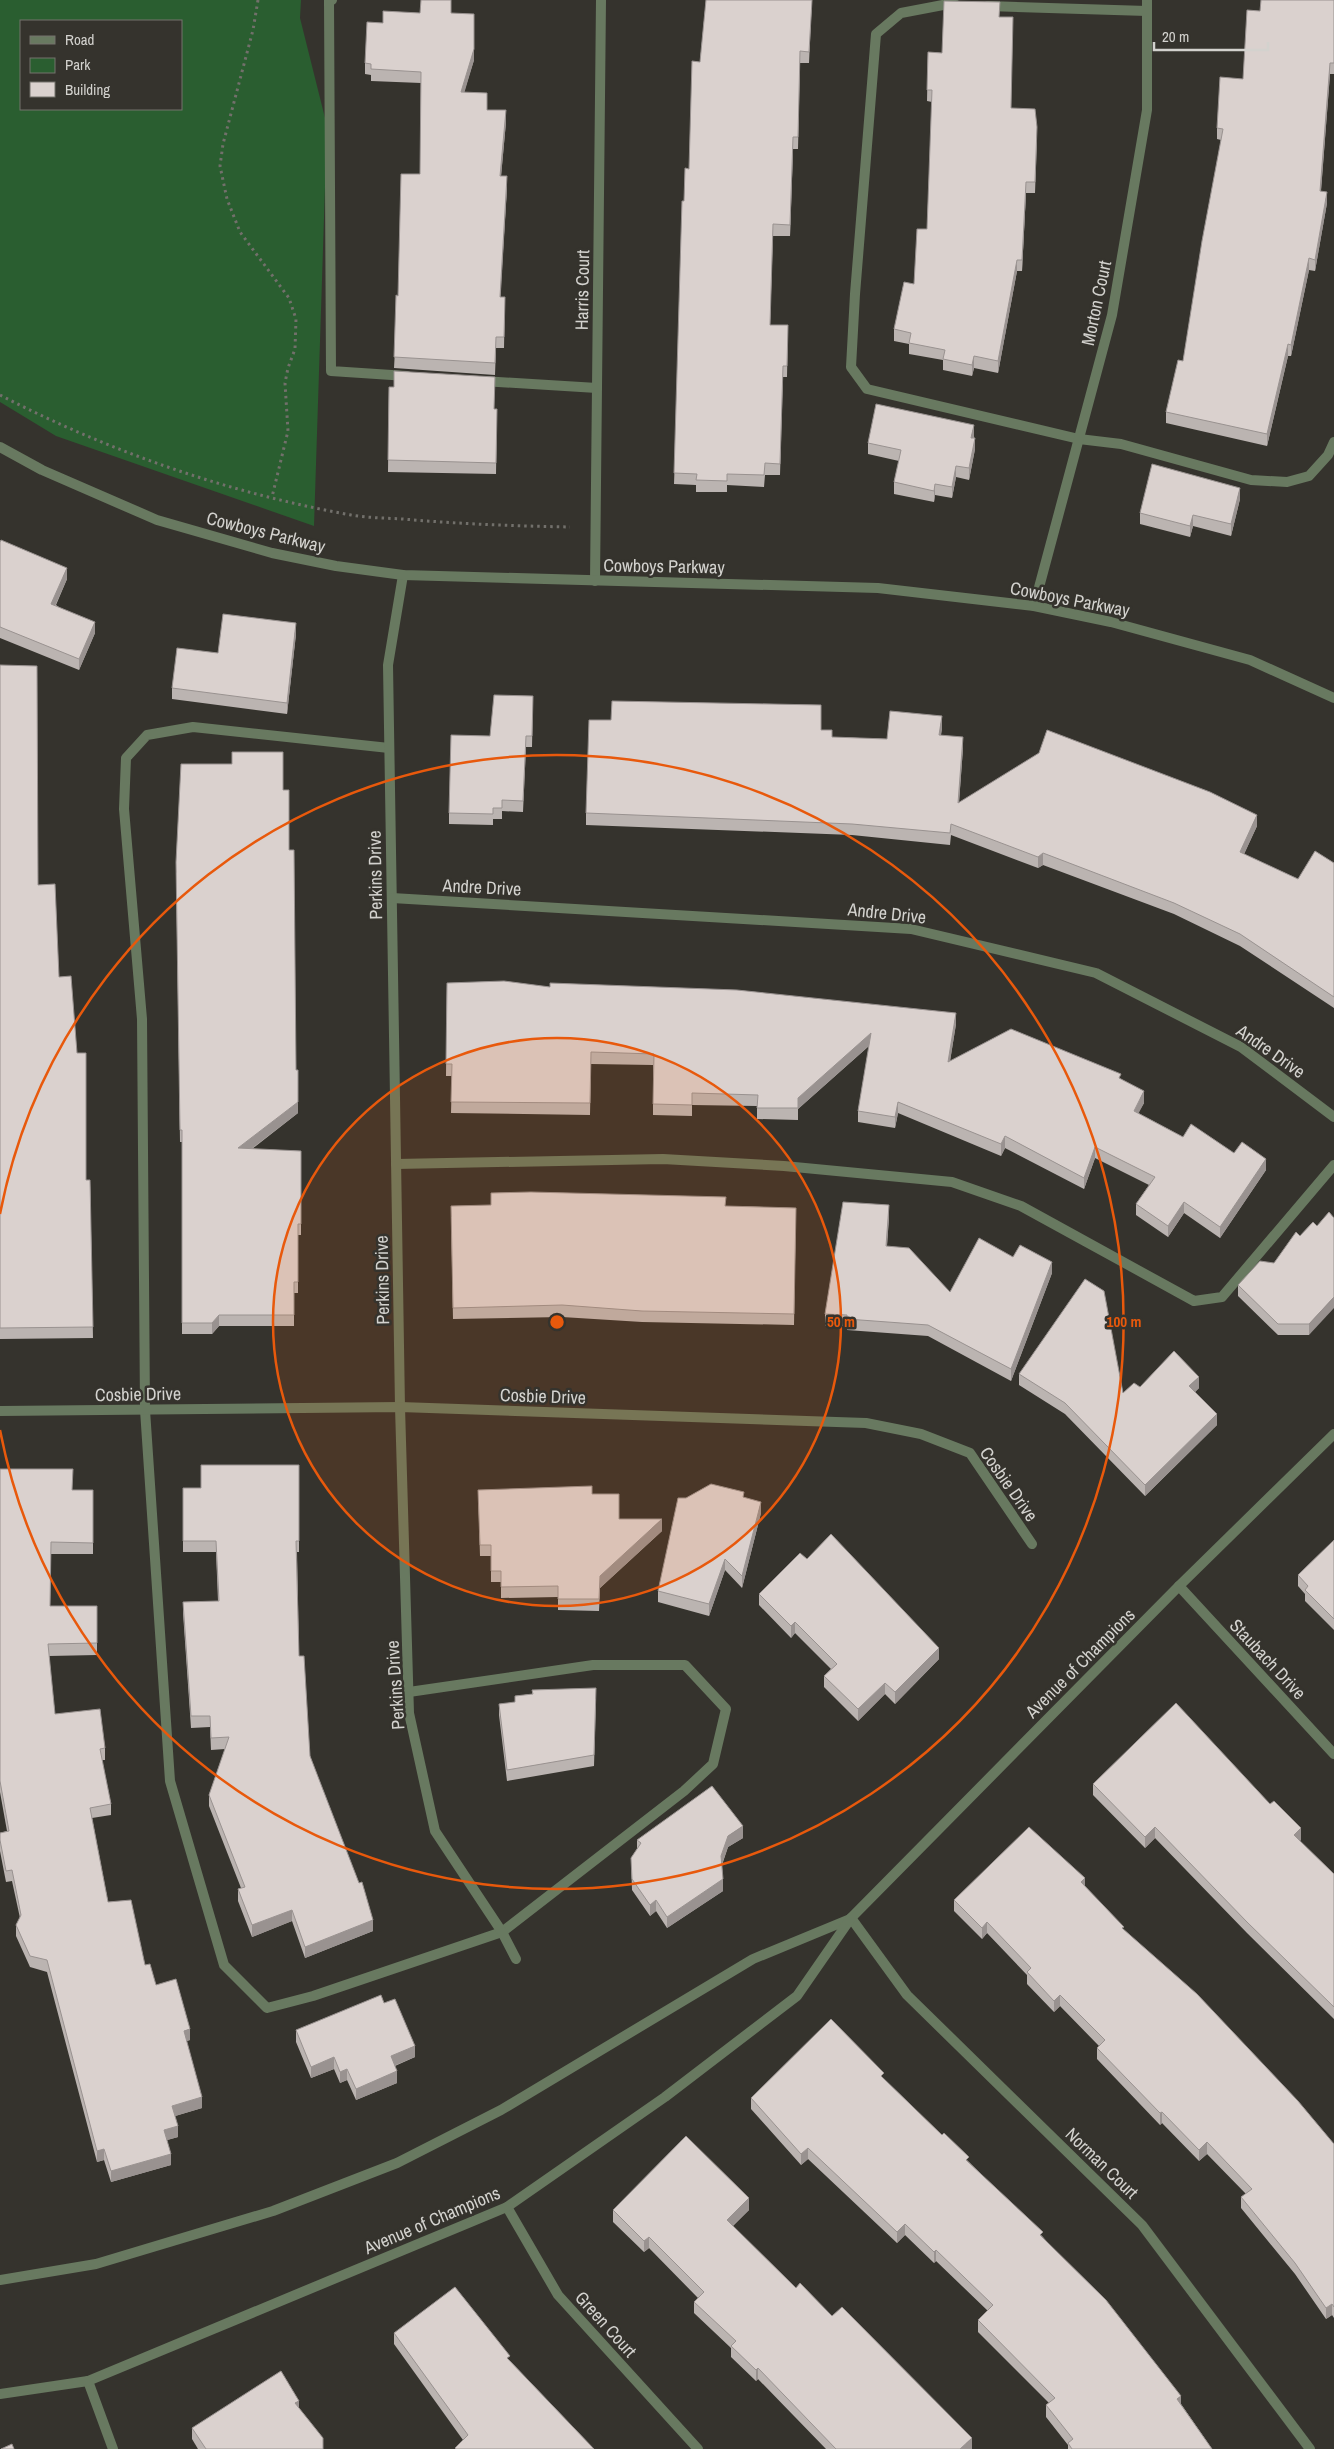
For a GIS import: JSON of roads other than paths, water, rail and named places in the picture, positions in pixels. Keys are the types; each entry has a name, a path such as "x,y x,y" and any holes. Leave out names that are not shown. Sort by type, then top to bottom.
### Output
{"street":[{"path":"332,0 329,1 331,371 419,377"},
{"name":"Harris Court","path":"595,581 601,0"},
{"name":"Morton Court","path":"1034,606 1112,315 1147,110 1147,0"},
{"path":"1147,12 943,4 901,13 876,34 854,294 851,367 867,389 1079,439 1121,444 1251,480 1287,482 1309,476 1328,455 1334,442"},
{"path":"469,380 597,388"},
{"name":"Cowboys Parkway","path":"0,447 42,470 157,520 272,553 336,566 404,575 878,588 1034,606 1111,622 1250,660 1334,698"},
{"name":"Perkins Drive","path":"404,575 388,665 400,1407 409,1713 435,1831 502,1932 516,1959"},
{"path":"389,748 193,727 147,735 126,758 124,809 142,1019 144,1410 170,1781 224,1966 267,2008 313,1996 502,1932 684,1791 713,1764 726,1709 685,1665 594,1665 409,1692"},
{"name":"Andre Drive","path":"392,898 911,929 1096,973 1241,1047 1334,1117"},
{"path":"396,1164 663,1159 784,1166 952,1182 1021,1206 1194,1301 1222,1296 1334,1165"},
{"name":"Cosbie Drive","path":"0,1411 400,1407 866,1423 921,1434 970,1453 1032,1544"},
{"name":"Avenue of Champions","path":"0,2394 88,2381 508,2207 664,2097 797,1996 851,1918 1179,1586 1334,1434"},
{"name":"Staubach Drive","path":"1179,1586 1334,1754"},
{"name":"Avenue of Champions","path":"0,2280 105,2261 274,2211 397,2163 501,2110 753,1959 851,1918"},
{"name":"Norman Court","path":"851,1918 907,1995 1142,2225 1310,2449"},
{"name":"Green Court","path":"508,2207 558,2295 698,2449"},
{"path":"88,2381 113,2449"}]}
